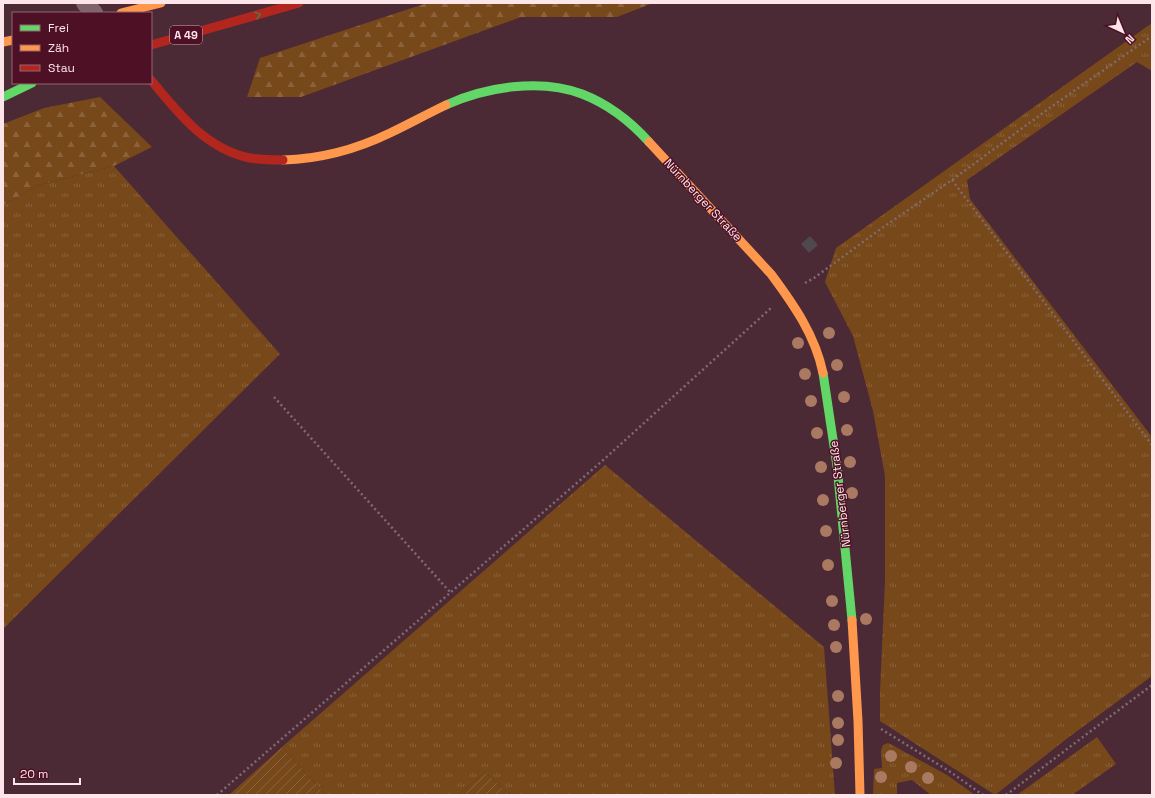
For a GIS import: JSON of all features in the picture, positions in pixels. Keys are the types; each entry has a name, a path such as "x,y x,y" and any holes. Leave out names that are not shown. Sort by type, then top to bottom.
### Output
{"main road":[{"path":"125,12 161,3"},
{"name":"A 49","path":"152,45 299,3"},
{"name":"Nürnberger Straße","path":"152,81 178,113 197,131 214,144 233,153 254,159 297,159 336,153 378,138 458,99 516,86 558,87 573,91 591,98 605,106 638,130 770,274 786,294 801,317 814,345 823,372 836,455 847,557 860,756 860,795"},
{"path":"3,97 30,84"}],"street":[{"path":"85,3 93,12"}],"path":[{"path":"217,795 601,462 786,294 814,278 1152,36"},
{"path":"952,180 1152,445"},
{"path":"274,397 450,592"},
{"path":"1006,795 1152,685"},
{"path":"880,728 949,771 983,795"}],"green space":[{"path":"427,3 653,3 617,17 521,17 301,97 247,97 260,58"},
{"path":"1152,23 1152,71 1137,62 967,180 970,199 1152,437 1152,676 1069,737 995,795 880,721 885,581 885,476 873,411 853,336 825,282 836,248"},
{"path":"100,97 152,147 114,166 39,185 3,205 3,124 44,108"},
{"path":"114,166 280,354 3,629 3,205 39,185"},
{"path":"605,465 824,647 835,795 510,795 485,772 458,795 326,795 282,747"},
{"path":"1097,737 1116,764 1072,795 1017,795"},
{"path":"888,743 947,775 975,795 931,795 912,780 897,783 897,795 873,795 874,769 882,768 881,750 883,745"},
{"path":"282,747 326,795 229,795"},
{"path":"485,772 510,795 458,795"}],"building":[{"path":"810,236 818,245 809,253 801,244"}],"traffic: fast":[{"path":"3,97 30,84"},
{"path":"446,105 478,93 495,89 531,86 549,86 566,89 592,98 610,108 635,127 649,142"},
{"path":"823,373 837,466 852,620"}],"traffic: slow":[{"path":"125,12 161,3"},
{"path":"3,42 12,40"},
{"path":"283,160 311,158 365,144 446,105"},
{"path":"649,142 771,274 803,321 815,346 823,373"},
{"path":"852,620 858,721 860,795"}],"traffic: jam":[{"path":"152,45 299,3"},
{"path":"152,81 194,128 220,147 250,158 262,160 283,160"}]}
